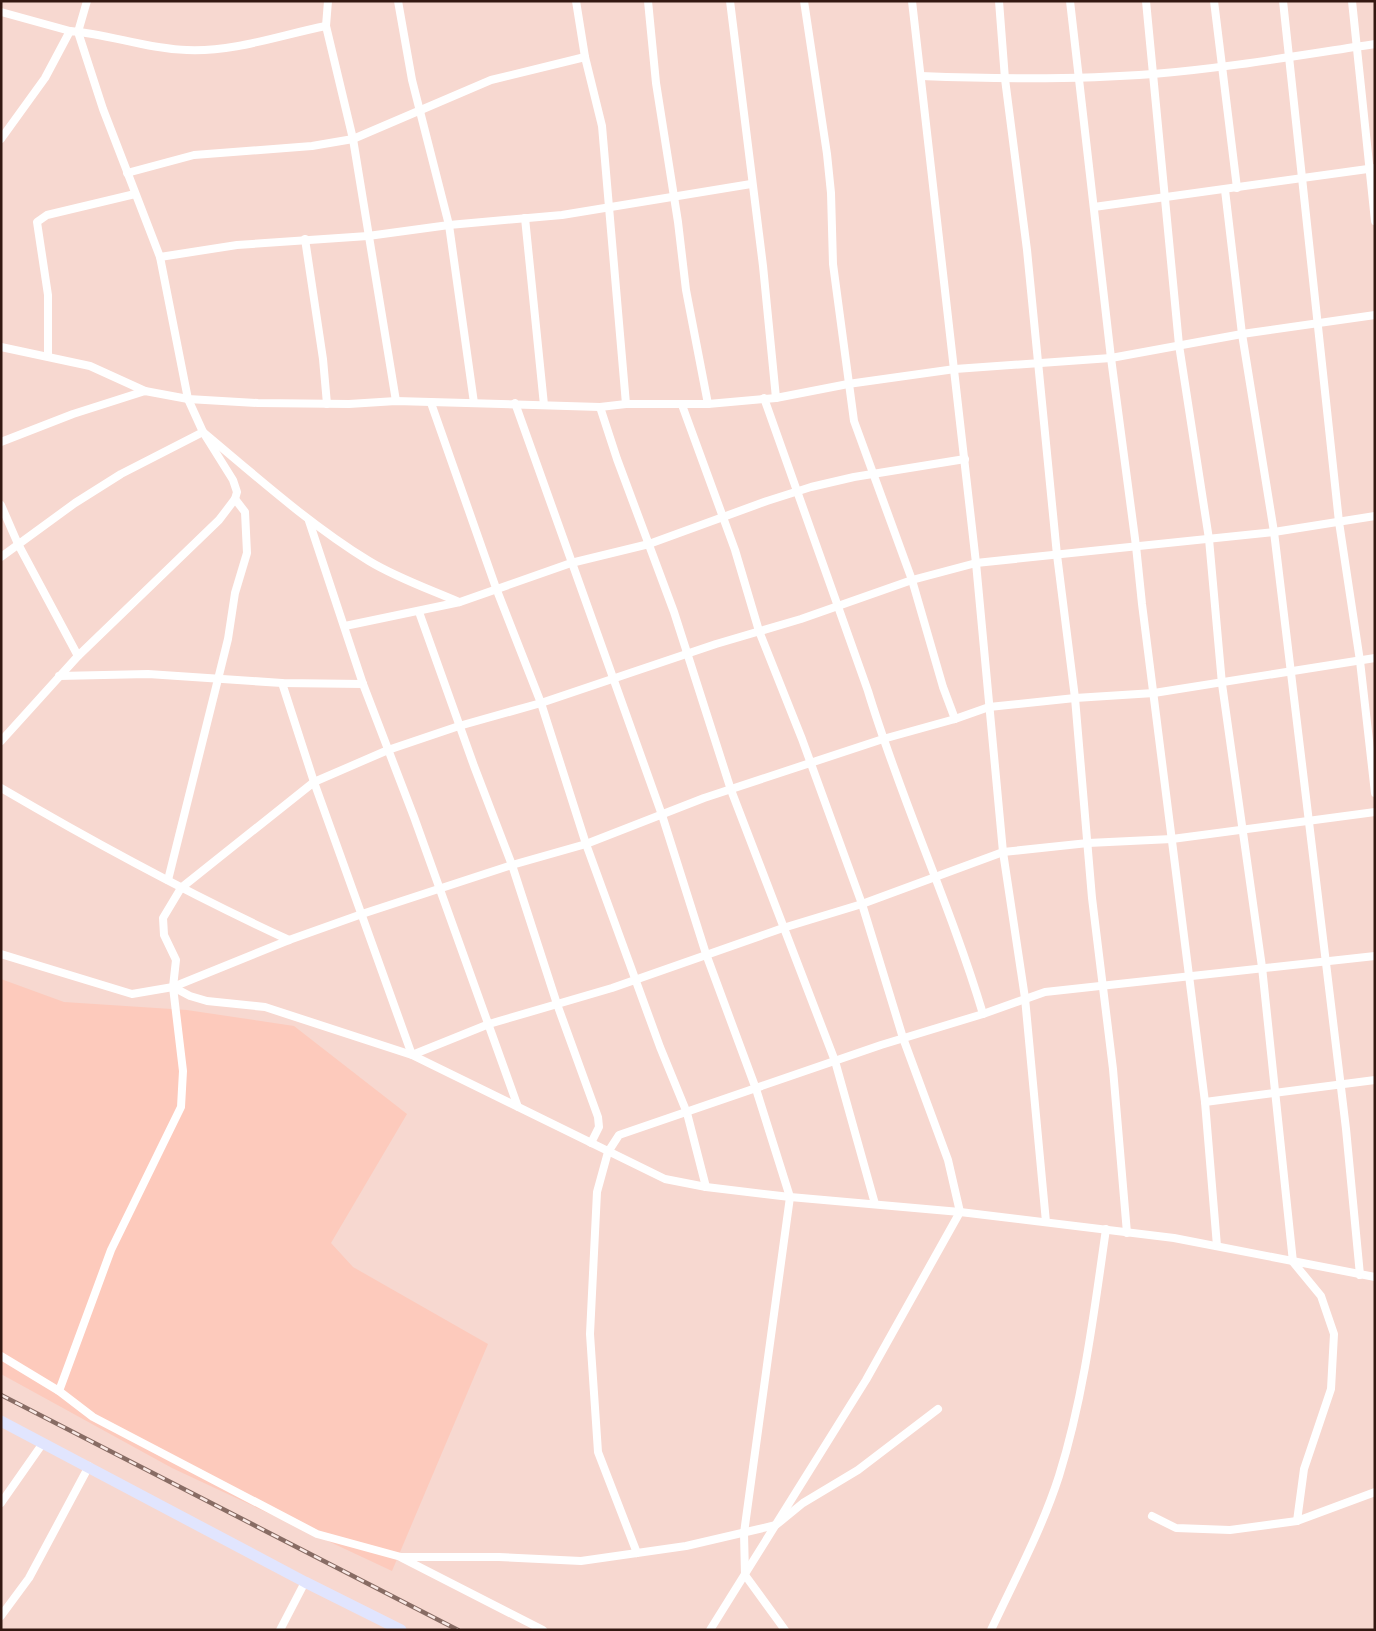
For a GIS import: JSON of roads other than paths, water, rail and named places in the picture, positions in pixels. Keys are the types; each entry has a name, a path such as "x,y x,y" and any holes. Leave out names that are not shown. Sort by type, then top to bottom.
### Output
{"street":[{"path":"1,139 45,78 74,32 87,1"},
{"path":"328,1 326,26 353,139 396,401"},
{"path":"398,1 420,112 449,225 474,402"},
{"path":"576,1 585,57 602,126 626,404"},
{"path":"648,1 655,74 686,290 708,404"},
{"path":"730,1 776,398"},
{"path":"804,1 828,164 833,264 854,422 912,580 943,687 955,720"},
{"path":"912,1 965,459 1003,852 1025,998 1046,1222"},
{"path":"999,1 1005,79 1026,250 1057,555 1075,698 1127,1232"},
{"path":"1070,1 1111,358 1205,1102 1217,1246"},
{"path":"1146,1 1179,345 1209,539 1222,684 1262,967 1293,1262 1321,1296 1334,1334 1331,1389 1304,1469 1297,1521"},
{"path":"1214,1 1236,188"},
{"path":"1283,1 1290,57 1300,179 1319,323 1340,522 1360,661 1375,793"},
{"path":"1352,1 1372,169 1375,221"},
{"path":"1,12 74,32 162,48 214,50 271,40 326,26"},
{"path":"1,741 78,656 219,520 235,499 237,492 233,480 203,432 188,399 160,257 74,32"},
{"path":"921,76 1005,79 1079,78 1152,74 1290,57 1375,44"},
{"path":"127,173 194,155 312,146 353,139 420,112 454,95 491,80 585,57"},
{"path":"1094,207 1372,169"},
{"path":"160,257 237,245 368,236 449,225 608,208 751,184"},
{"path":"1225,190 1242,334 1274,532 1340,1083 1360,1275"},
{"path":"48,355 48,295 37,222 47,215 135,194"},
{"path":"525,218 544,405"},
{"path":"305,239 323,359 327,404"},
{"path":"1,347 48,355 90,366 145,391 188,399 327,404 396,401 431,403 474,402 600,407 626,404 708,404 776,398 848,384 955,370 1111,358 1242,334 1375,315"},
{"path":"1,442 73,414 145,391"},
{"path":"764,398 868,690 883,739 983,1014"},
{"path":"431,403 496,588 541,704 586,844 687,1112 706,1187"},
{"path":"515,403 542,472 571,563 662,815 706,954 756,1089 790,1197 744,1533 745,1575 785,1630"},
{"path":"682,405 747,588 759,631 862,904 903,1038 948,1160 960,1212 866,1380 710,1630"},
{"path":"600,407 610,441 687,654 731,790 835,1061 875,1204"},
{"path":"203,432 309,521 391,573 460,602"},
{"path":"1,557 121,474 203,432"},
{"path":"345,626 460,602 571,563 648,544 796,492 872,474 965,459"},
{"path":"168,880 218,678 248,541 245,512 235,499"},
{"path":"1,505 18,544 78,656"},
{"path":"59,1391 111,1250 181,1107 183,1071 174,987 176,960 164,935 163,918 181,888 314,782 388,750 459,726 541,704 912,580 976,563 1274,532 1375,516"},
{"path":"309,521 363,684 518,1107"},
{"path":"419,612 459,726 512,865 557,1004 598,1117 599,1127 591,1143"},
{"path":"1,954 132,994 174,987 289,940 362,914 512,865 586,844 731,790 883,739 955,720 989,707 1075,698 1154,693 1222,684 1375,658"},
{"path":"59,676 148,674 282,682 363,684"},
{"path":"282,682 314,782 412,1055"},
{"path":"1,788 70,829 181,888 219,908 289,940"},
{"path":"412,1055 489,1024 636,980 783,928 862,904 1003,852 1088,843 1172,839 1375,812"},
{"path":"637,1553 598,1452 590,1334 597,1192 608,1152 622,1132 1045,992 1375,956"},
{"path":"174,987 190,996 208,1001 265,1006 412,1055 664,1179 706,1187 790,1197 960,1212 1106,1229 1217,1246 1375,1277"},
{"path":"1205,1102 1275,1091 1375,1080"},
{"path":"991,1630 1043,1519 1059,1476 1087,1365 1106,1229"},
{"path":"1,1356 59,1391 93,1418 317,1534 401,1557 543,1630"},
{"path":"401,1557 499,1557 581,1561 686,1546 776,1525 803,1504 858,1470 938,1409"},
{"path":"1,1421 305,1582 401,1630"},
{"path":"1,1503 43,1443"},
{"path":"1,1616 29,1578 89,1466"},
{"path":"1152,1516 1176,1528 1221,1530 1297,1521 1375,1492"},
{"path":"280,1630 305,1582"}],"railway":[{"path":"1,1395 458,1630"}]}
